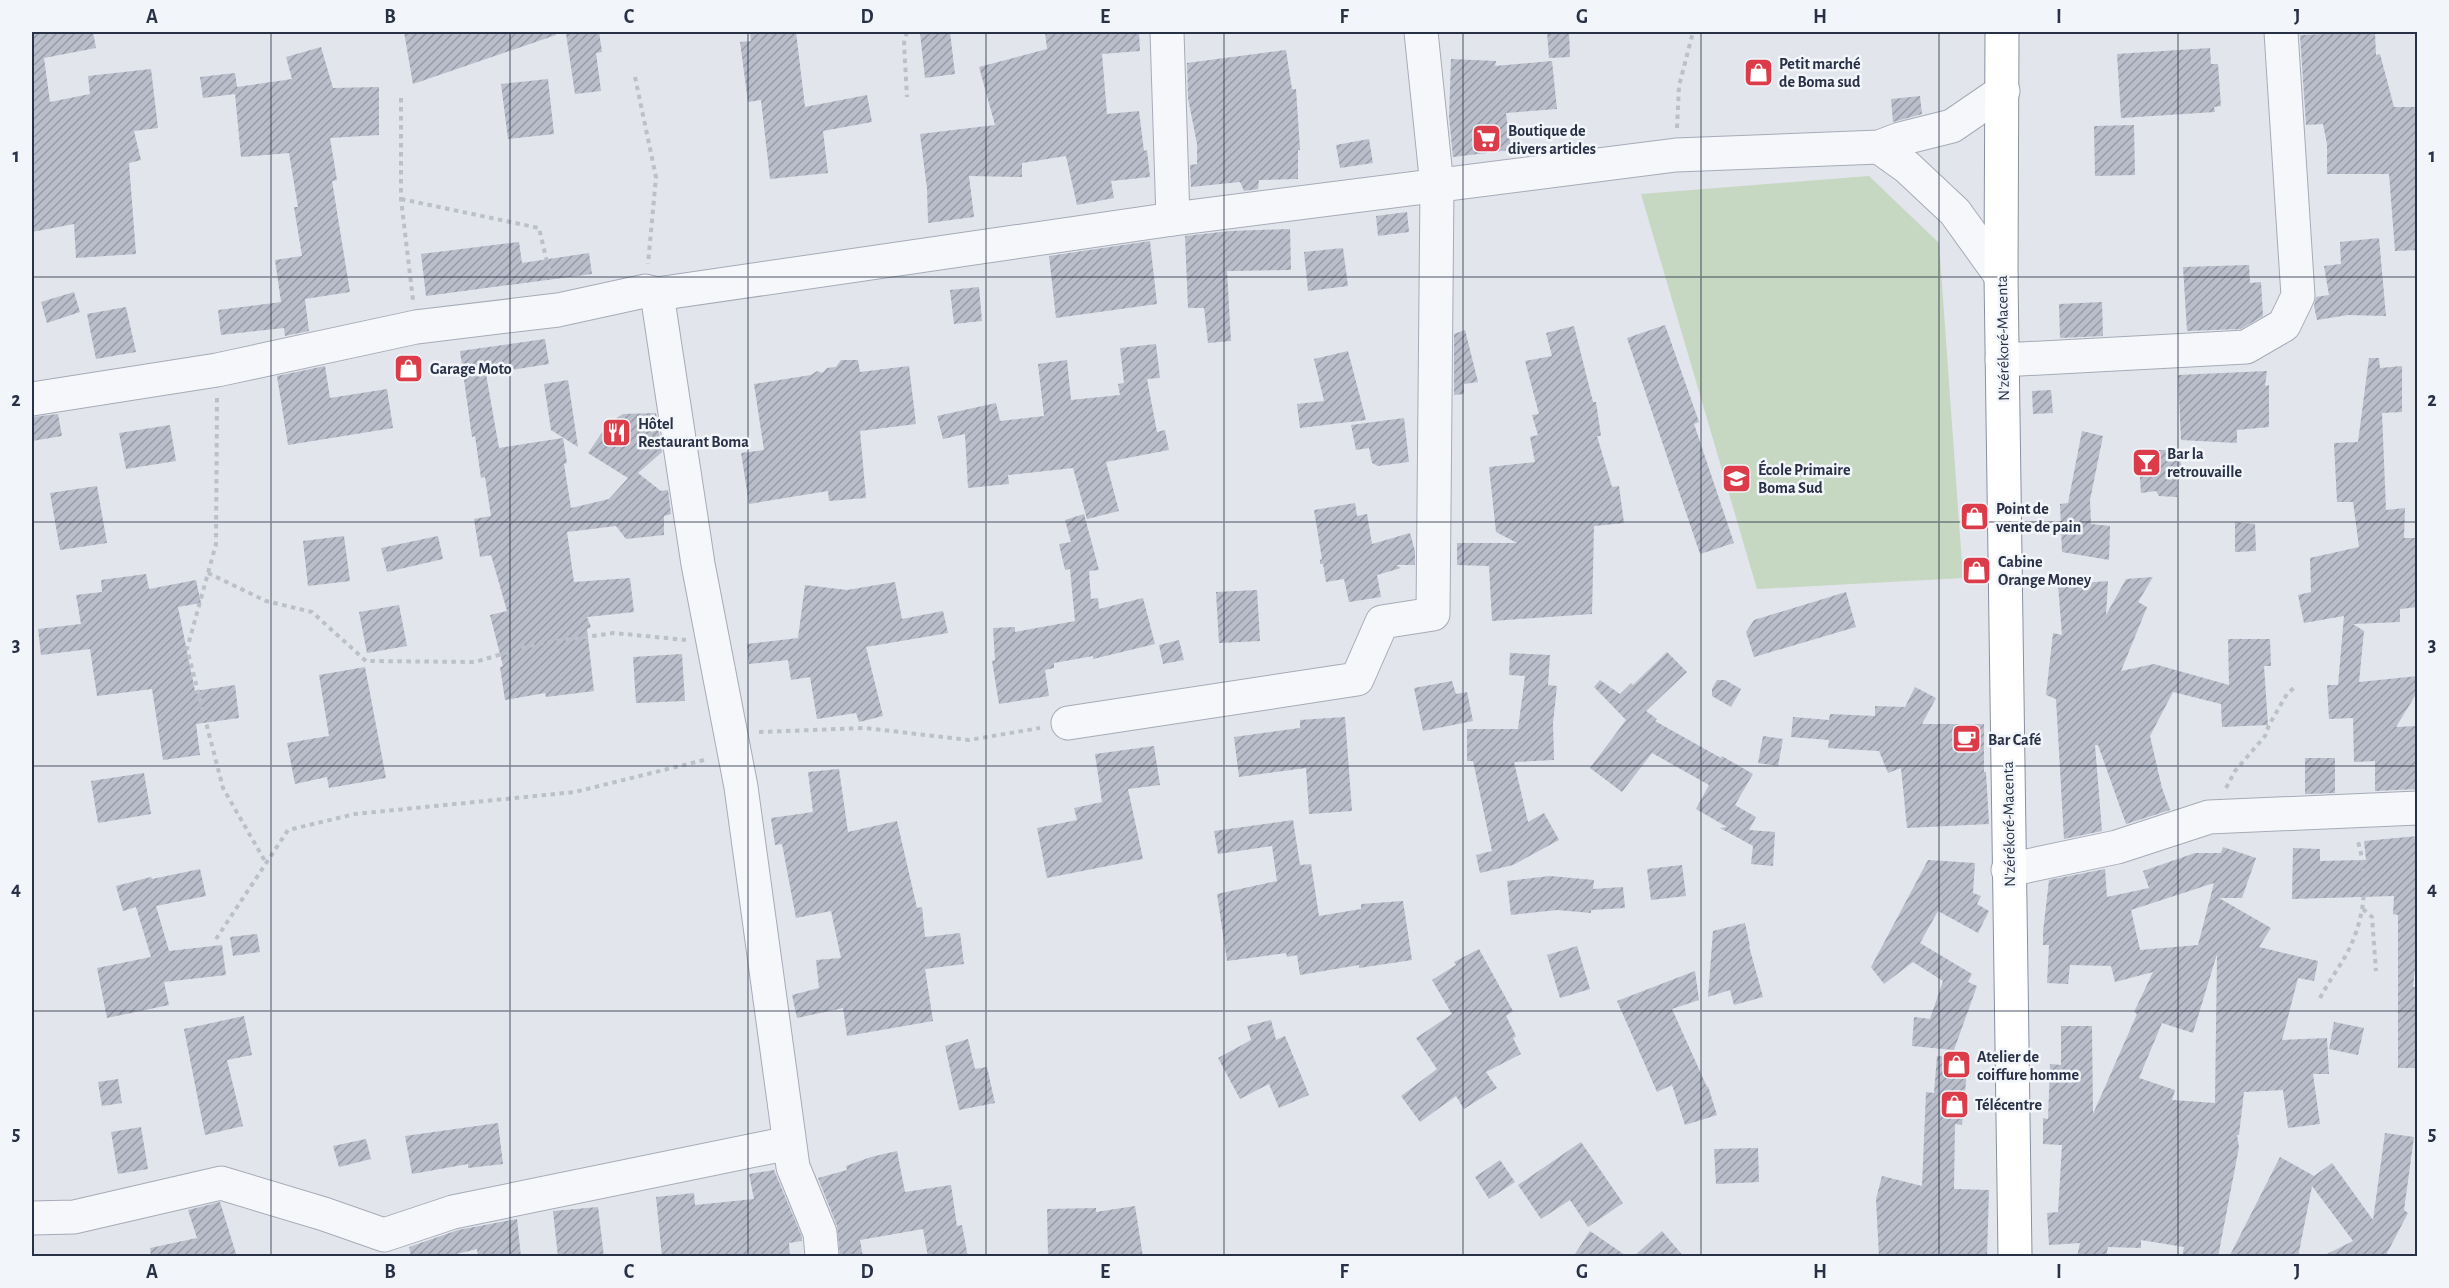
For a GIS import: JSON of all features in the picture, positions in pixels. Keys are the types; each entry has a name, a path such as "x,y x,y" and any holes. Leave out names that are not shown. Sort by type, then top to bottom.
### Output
{"highway":[{"name":"N'zérékoré-Macenta","path":"2002,32 2001,276 2015,1257"}],"street":[{"path":"1167,32 1173,219"},
{"path":"1068,723 1357,678 1382,622 1433,614 1437,186 1420,32"},
{"path":"2002,360 2246,347 2284,325 2298,296 2281,32"},
{"path":"32,399 217,370 416,327 558,310 651,293 1173,219 1676,155 1879,147 1900,139 1952,126 2003,91"},
{"path":"1879,147 1907,167 1955,212 2001,276"},
{"path":"651,293 698,564 733,743 793,1167 820,1233 822,1257"},
{"path":"2008,870 2117,848 2209,817 2418,808"},
{"path":"32,1218 74,1216 221,1183 384,1235 453,1212 789,1143"}],"path":[{"path":"907,32 904,43 908,97"},
{"path":"1676,155 1679,86 1693,32"},
{"path":"634,77 656,177 651,293"},
{"path":"401,98 401,199 416,327"},
{"path":"401,199 539,228 558,310"},
{"path":"217,370 216,544 187,649 223,788 266,863"},
{"path":"208,573 266,601 312,612 366,661 475,662 536,644 614,633 714,642"},
{"path":"2209,817 2235,771 2265,736 2287,694 2296,687"},
{"path":"216,939 288,830 299,827 355,814 575,792 733,743 865,728 969,740 1068,723"},
{"path":"2320,998 2345,956 2363,909 2365,885 2361,853 2354,828 2377,810"},
{"path":"2363,909 2372,917 2376,970"}],"green space":[{"path":"1869,176 1939,243 1963,578 1757,589 1641,194"}],"building":[{"path":"32,32 93,32 96,48 44,58 50,102 90,94 88,76 151,69 158,128 134,131 141,160 129,163 136,254 76,258 74,224 32,232"},
{"path":"404,32 556,32 556,35 413,84"},
{"path":"599,32 602,52 596,53 601,91 575,94 566,34"},
{"path":"750,32 796,32 805,107 867,95 872,122 823,131 828,173 770,179 761,100 748,102 740,42 751,41"},
{"path":"950,32 955,74 925,78 920,33"},
{"path":"1045,32 1093,32 1093,34 1139,32 1140,51 1102,54 1107,114 1139,111 1150,177 1111,181 1114,198 1077,205 1066,156 1022,163 1022,177 969,176 974,217 928,223 927,189 920,134 995,125 979,67 1047,49"},
{"path":"1547,32 1569,32 1570,57 1549,58"},
{"path":"2375,32 2376,55 2380,54 2394,107 2418,107 2418,250 2395,251 2389,174 2327,174 2327,144 2323,124 2306,125 2300,35"},
{"path":"321,47 333,88 379,87 379,135 330,138 337,180 332,181 350,292 305,299 309,331 285,336 284,328 221,335 218,310 281,302 275,260 302,256 294,207 298,207 289,153 241,157 235,94 203,98 200,77 235,73 237,87 292,79 286,57"},
{"path":"2210,48 2211,64 2218,64 2221,106 2214,107 2215,112 2121,118 2117,54"},
{"path":"1286,50 1292,89 1296,89 1300,150 1298,150 1298,179 1259,180 1258,189 1244,191 1240,182 1191,187 1190,165 1197,164 1197,144 1188,98 1187,63"},
{"path":"1451,59 1496,61 1495,66 1552,61 1557,109 1506,113 1511,150 1453,157 1449,117"},
{"path":"548,79 554,134 508,139 501,84"},
{"path":"1920,96 1922,114 1893,122 1891,99"},
{"path":"2134,125 2135,175 2095,176 2094,126"},
{"path":"1369,139 1373,163 1340,168 1336,145"},
{"path":"1407,212 1409,232 1378,236 1376,216"},
{"path":"1290,229 1291,270 1227,271 1231,341 1208,343 1204,308 1188,308 1185,236 1230,231"},
{"path":"2379,238 2386,316 2348,315 2317,320 2314,306 2316,297 2329,295 2324,266 2341,264 2340,242"},
{"path":"1150,241 1157,304 1056,318 1049,256"},
{"path":"519,242 522,263 589,253 592,274 426,296 421,254"},
{"path":"1343,248 1348,286 1308,291 1304,252"},
{"path":"2249,265 2250,283 2261,282 2263,316 2241,329 2187,331 2183,267"},
{"path":"979,287 982,321 954,324 950,290"},
{"path":"74,292 80,312 47,323 41,302"},
{"path":"2102,302 2103,336 2060,338 2059,304"},
{"path":"126,307 136,352 96,359 87,314"},
{"path":"1665,325 1699,422 1694,424 1734,543 1700,554 1627,338"},
{"path":"1574,326 1593,402 1596,402 1601,436 1597,436 1612,487 1619,486 1624,523 1594,526 1592,614 1492,621 1489,566 1457,565 1457,543 1517,543 1496,532 1489,467 1535,462 1530,437 1538,435 1532,415 1539,414 1525,361 1552,356 1546,333"},
{"path":"1465,330 1478,382 1464,384 1464,394 1454,395 1454,334"},
{"path":"545,339 549,364 486,374 499,448 563,438 567,463 564,464 571,508 609,499 628,478 588,453 608,424 623,414 656,413 662,452 638,473 661,491 668,490 671,514 664,516 664,535 626,539 616,526 567,532 574,582 630,578 634,612 587,617 591,627 587,629 594,691 546,697 545,693 505,700 500,667 503,666 490,615 507,611 491,555 480,557 474,519 491,516 485,477 481,478 475,436 472,437 460,351"},
{"path":"1156,344 1160,378 1147,379 1157,432 1165,430 1169,450 1106,462 1119,511 1087,519 1073,468 1008,475 1009,484 968,488 965,434 943,439 937,416 996,403 1000,421 1044,416 1038,364 1067,360 1071,400 1120,395 1118,384 1124,383 1120,348"},
{"path":"1348,351 1366,420 1300,428 1297,404 1324,401 1314,359"},
{"path":"2369,358 2379,358 2380,368 2402,366 2402,412 2382,413 2386,510 2405,508 2404,538 2418,538 2418,607 2400,609 2400,622 2353,624 2364,631 2359,682 2418,676 2418,691 2396,727 2418,726 2418,789 2375,791 2375,761 2354,762 2353,718 2329,719 2327,685 2338,685 2344,616 2304,623 2298,595 2311,592 2310,558 2359,547 2353,502 2337,502 2334,443 2358,442"},
{"path":"841,360 858,360 860,372 909,366 916,424 860,431 866,498 829,501 828,491 749,504 741,453 764,450 754,384 811,375 817,371 822,373 827,368 836,367"},
{"path":"325,366 330,398 387,389 393,428 288,445 277,376"},
{"path":"2267,371 2265,386 2269,385 2269,427 2237,430 2237,443 2181,440 2178,375"},
{"path":"568,380 578,447 551,430 544,384"},
{"path":"2051,390 2053,413 2033,414 2032,391"},
{"path":"58,414 62,436 32,441 32,417"},
{"path":"1404,418 1409,462 1378,466 1372,463 1369,448 1356,450 1351,425"},
{"path":"170,425 176,461 126,469 119,433"},
{"path":"2082,431 2103,436 2090,500 2091,524 2110,526 2109,560 2062,552 2060,504 2068,503"},
{"path":"2138,450 2180,450 2181,467 2177,469 2177,497 2159,496 2156,491 2141,493"},
{"path":"97,486 107,543 60,550 50,493"},
{"path":"1355,503 1357,516 1367,514 1372,544 1410,533 1415,551 1415,565 1396,565 1401,568 1377,575 1381,597 1349,602 1344,579 1326,582 1323,564 1320,564 1322,559 1314,510"},
{"path":"1084,514 1099,570 1089,571 1091,599 1098,598 1099,609 1143,598 1155,644 1093,659 1093,656 1054,663 1054,668 1045,670 1049,696 999,704 992,661 995,660 993,628 1015,627 1015,632 1075,621 1070,569 1065,570 1059,544 1071,542 1065,520"},
{"path":"2235,522 2255,524 2256,551 2235,552"},
{"path":"344,536 350,581 308,586 303,541"},
{"path":"438,536 443,559 387,572 381,548"},
{"path":"146,574 149,589 196,580 201,603 178,607 195,691 235,685 239,718 196,724 200,755 163,760 152,689 97,696 90,649 41,655 38,629 81,624 76,595 102,592 101,580"},
{"path":"2153,577 2138,602 2147,607 2121,671 2154,664 2229,685 2228,639 2270,639 2271,666 2264,666 2268,725 2222,727 2221,704 2173,692 2150,736 2162,788 2170,810 2126,824 2098,745 2095,745 2102,831 2064,839 2056,699 2046,695 2053,633 2062,635 2058,585 2108,581 2106,615 2126,579"},
{"path":"895,582 902,619 943,611 948,633 866,647 883,716 859,722 856,713 817,719 810,677 791,680 788,660 749,664 747,644 798,638 805,585 847,590"},
{"path":"1257,590 1260,641 1219,643 1216,592"},
{"path":"1846,592 1856,627 1754,657 1746,632 1754,620"},
{"path":"399,605 407,646 367,653 359,612"},
{"path":"1179,640 1184,660 1163,664 1159,645"},
{"path":"1667,652 1687,672 1646,711 1657,719 1655,721 1753,774 1735,805 1756,817 1749,830 1775,832 1773,866 1751,864 1753,846 1720,828 1727,827 1696,809 1709,785 1652,753 1622,792 1590,768 1626,720 1594,687 1600,680 1620,694 1631,683 1633,685"},
{"path":"1510,653 1550,655 1548,685 1557,686 1553,723 1554,760 1514,762 1528,822 1544,813 1559,840 1513,865 1480,873 1476,855 1492,851 1473,761 1467,761 1467,729 1518,729 1525,676 1509,675"},
{"path":"682,654 685,701 636,703 633,657"},
{"path":"365,667 386,778 329,788 327,777 295,784 287,743 329,736 319,675"},
{"path":"1717,680 1725,680 1741,689 1731,707 1712,696 1712,689"},
{"path":"1452,681 1456,694 1467,692 1473,721 1423,731 1414,688"},
{"path":"1915,687 1936,698 1922,724 1984,724 1984,772 1986,772 1989,824 1907,828 1901,768 1888,773 1879,751 1828,748 1829,740 1791,737 1793,717 1829,720 1830,714 1875,716 1875,706 1905,707"},
{"path":"1345,717 1352,811 1309,814 1306,768 1239,777 1234,737 1300,728 1300,720"},
{"path":"1763,736 1783,739 1778,766 1758,763"},
{"path":"1154,746 1160,785 1128,789 1143,859 1047,878 1037,828 1077,820 1074,808 1102,802 1095,754"},
{"path":"2305,758 2335,758 2335,793 2305,794"},
{"path":"839,769 848,832 897,821 917,908 922,907 925,937 960,933 964,964 925,969 933,1021 847,1036 843,1008 797,1018 792,995 819,988 816,960 841,958 831,911 796,918 782,844 775,845 771,818 813,812 808,772"},
{"path":"144,773 151,814 98,823 91,781"},
{"path":"1293,820 1300,865 1311,864 1319,916 1361,909 1361,904 1403,901 1412,960 1359,968 1359,965 1300,975 1297,955 1287,957 1286,953 1227,961 1217,894 1277,881 1272,846 1218,854 1214,831"},
{"path":"2418,836 2418,941 2413,987 2418,987 2418,1068 2398,1068 2398,915 2393,914 2394,896 2292,899 2293,848 2320,849 2320,861 2366,860 2364,841"},
{"path":"2223,847 2256,858 2242,898 2219,898 2271,928 2259,947 2318,961 2314,981 2298,978 2282,1040 2327,1038 2329,1074 2313,1074 2320,1124 2288,1128 2283,1090 2244,1092 2239,1135 2237,1135 2239,1147 2218,1257 2182,1257 2184,1247 2141,1240 2141,1248 2108,1247 2106,1257 2077,1257 2080,1243 2049,1245 2047,1213 2058,1212 2062,1145 2043,1144 2043,1118 2048,1119 2050,1064 2061,1065 2061,1026 2092,1026 2093,1114 2137,1014 2134,1012 2153,972 2115,982 2111,966 2070,965 2068,984 2047,983 2049,945 2043,945 2043,932 2049,880 2105,869 2107,897 2149,888 2143,871 2195,853 2221,853","holes":["2214,883 2198,945 2140,950 2131,910","2217,954 2215,1103 2172,1100 2175,1090 2139,1078 2162,1023 2193,1033"]},
{"path":"1928,860 1975,863 1973,893 1981,896 1977,904 1989,911 1978,933 1938,911 1920,943 1972,974 1968,982 1977,986 1954,1050 1912,1046 1914,1017 1930,1019 1943,981 1913,962 1884,984 1871,967"},
{"path":"1682,865 1686,896 1651,900 1647,869"},
{"path":"200,869 206,896 156,906 169,951 222,945 226,975 164,982 169,1005 107,1018 97,968 151,957 136,907 123,911 116,886 151,877 152,879"},
{"path":"1550,876 1594,880 1593,889 1623,887 1625,908 1591,910 1591,913 1557,910 1511,915 1507,881"},
{"path":"1745,923 1763,997 1734,1005 1730,990 1708,997 1713,931"},
{"path":"257,934 260,952 233,956 230,937"},
{"path":"1577,946 1590,989 1560,998 1547,955"},
{"path":"1479,949 1513,1011 1506,1016 1516,1036 1513,1038 1521,1054 1486,1072 1497,1088 1464,1109 1456,1096 1420,1122 1401,1096 1437,1069 1416,1038 1452,1014 1432,980 1456,965 1454,962"},
{"path":"1695,971 1699,1000 1672,1009 1708,1086 1717,1115 1685,1125 1672,1085 1657,1092 1617,1001"},
{"path":"244,1016 252,1055 227,1060 243,1126 205,1135 184,1029"},
{"path":"1271,1020 1276,1040 1285,1036 1309,1095 1279,1108 1269,1084 1240,1099 1218,1058 1251,1040 1247,1026"},
{"path":"2334,1022 2364,1028 2358,1055 2329,1049"},
{"path":"968,1039 975,1069 987,1067 995,1103 959,1110 945,1046"},
{"path":"1937,1056 1968,1059 1962,1125 1955,1124 1954,1189 1989,1190 1987,1257 1879,1257 1876,1199 1882,1176 1922,1186 1926,1092 1934,1093"},
{"path":"118,1079 122,1103 102,1106 98,1082"},
{"path":"498,1123 503,1164 468,1168 468,1164 412,1174 405,1136"},
{"path":"141,1127 148,1169 118,1174 111,1132"},
{"path":"2385,1133 2414,1137 2404,1210 2408,1213 2385,1257 2321,1257 2353,1241 2312,1186 2298,1257 2229,1257 2280,1157 2314,1176 2332,1163 2373,1220"},
{"path":"366,1139 371,1159 339,1167 333,1146"},
{"path":"1581,1142 1623,1203 1588,1227 1570,1200 1541,1219 1518,1185"},
{"path":"1758,1148 1759,1182 1716,1184 1714,1149"},
{"path":"897,1151 905,1192 951,1185 957,1226 962,1225 968,1257 928,1257 923,1229 860,1240 863,1257 840,1257 837,1226 818,1178 847,1170 846,1166 871,1157"},
{"path":"1500,1160 1515,1182 1489,1199 1475,1177"},
{"path":"774,1170 802,1237 802,1241 789,1243 790,1257 662,1257 656,1197 694,1193 695,1205 754,1199 749,1174"},
{"path":"220,1202 237,1257 151,1257 150,1248 197,1238 188,1210"},
{"path":"1135,1206 1143,1257 1048,1257 1047,1209 1096,1208 1096,1212"},
{"path":"598,1207 604,1257 558,1257 553,1211"},
{"path":"517,1219 521,1257 478,1257 477,1249 444,1257 411,1257 409,1247 458,1230"},
{"path":"1590,1231 1628,1257 1573,1257"},
{"path":"1662,1231 1684,1257 1633,1257"}],"place":[{"name":"Petit marché de Boma sud","path":"1758,72"},
{"name":"Boutique de divers articles","path":"1487,139"},
{"name":"Garage Moto","path":"409,368"},
{"name":"Hôtel Restaurant Boma","path":"617,432"},
{"name":"Bar la retrouvaille","path":"2146,462"},
{"name":"École Primaire Boma Sud","path":"1737,478"},
{"name":"Point de vente de pain","path":"1975,517"},
{"name":"Cabine Orange Money","path":"1977,570"},
{"name":"Bar Café","path":"1967,739"},
{"name":"Atelier de coiffure homme","path":"1956,1065"},
{"name":"Télécentre","path":"1954,1104"}]}
